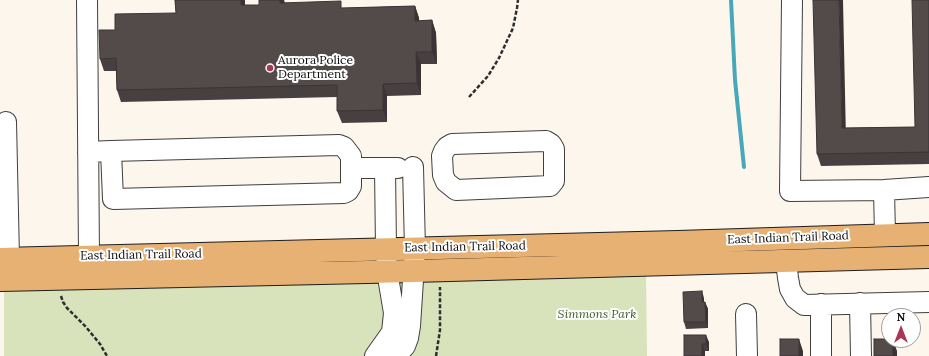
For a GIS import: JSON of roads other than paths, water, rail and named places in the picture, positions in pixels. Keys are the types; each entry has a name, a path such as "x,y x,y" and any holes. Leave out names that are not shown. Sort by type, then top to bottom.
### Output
{"main road":[{"name":"East Indian Trail Road","path":"4,259 929,234"},
{"name":"East Indian Trail Road","path":"0,280 413,271 929,257"}],"street":[{"path":"87,0 90,257 106,277"},
{"path":"792,0 790,191 884,190 929,187"},
{"path":"4,259 6,122"},
{"path":"546,141 551,144 554,149 554,181 550,186 456,190 446,182 442,167 442,156 444,151 452,144 546,141"},
{"path":"88,152 111,151 339,145 344,147 350,156 351,186 348,191 344,193 113,199 111,151"},
{"path":"396,356 405,346 410,326 415,248 412,167"},
{"path":"351,168 442,167"},
{"path":"375,356 392,332 394,313 386,249 385,168"},
{"path":"884,190 885,235"},
{"path":"786,261 790,289 795,298 804,305 929,302"},
{"path":"860,303 861,356"},
{"path":"821,304 821,356"},
{"path":"746,314 747,356"}],"waterway":[{"path":"731,0 735,80 744,167"}],"place":[{"name":"Aurora Police Department","path":"270,68"}],"park label":[{"name":"Simmons Park","path":"597,315"}]}
